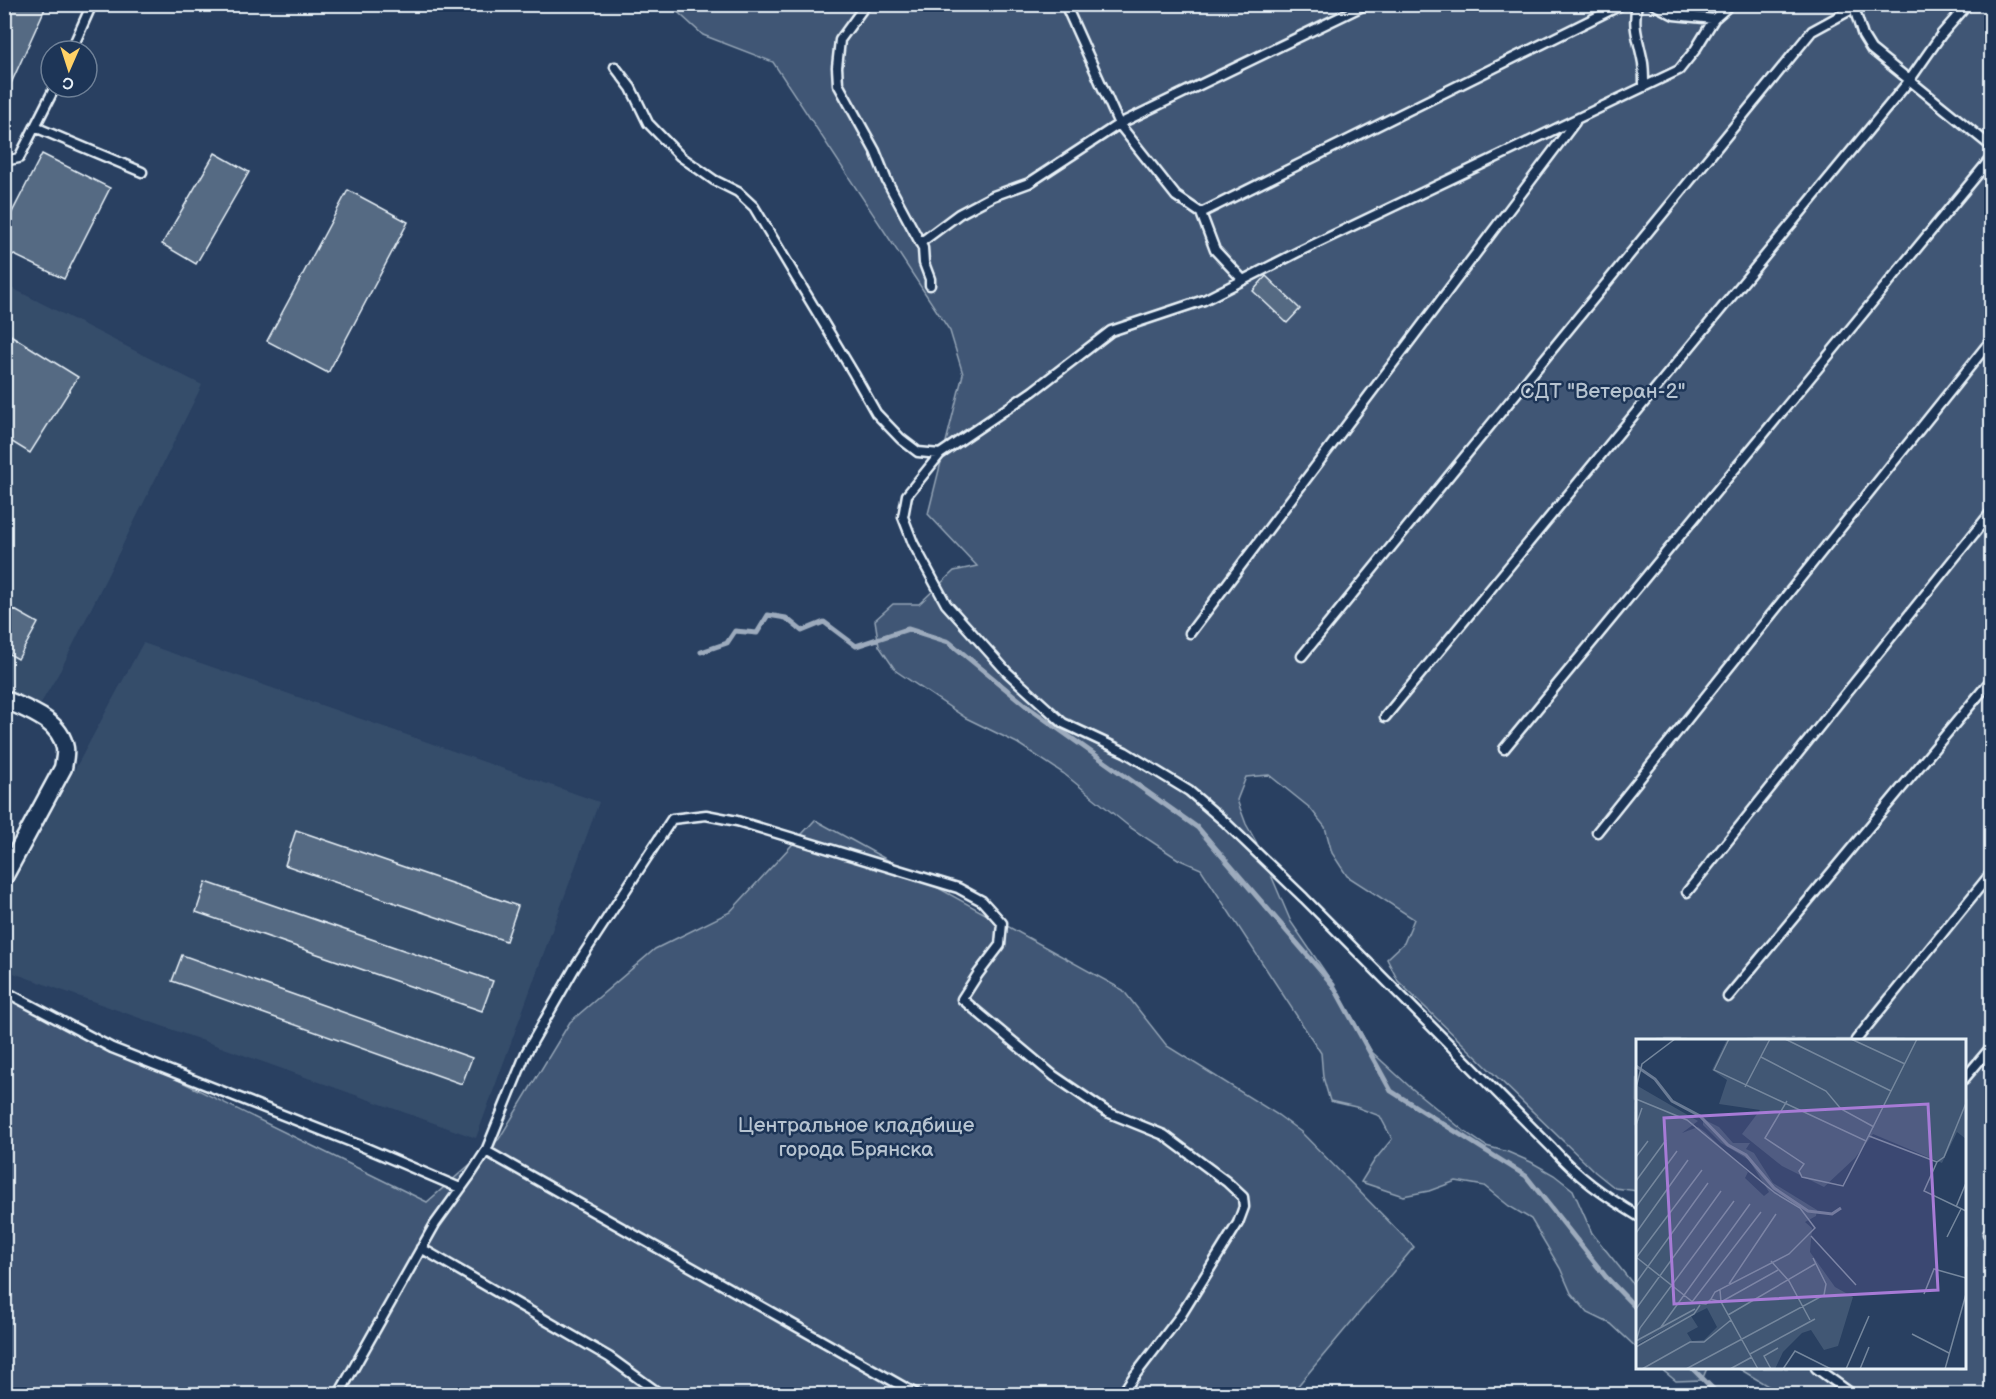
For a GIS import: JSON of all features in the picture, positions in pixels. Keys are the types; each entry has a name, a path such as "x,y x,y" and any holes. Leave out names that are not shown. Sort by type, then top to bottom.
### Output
{"street":[{"path":"4,699 35,713 57,728 65,749 63,768 4,877"}],"lane":[{"path":"76,39 92,4"},
{"path":"868,4 840,40 838,84 875,151 920,243 930,285"},
{"path":"1065,4 1119,124 1176,196 1201,213 1215,250 1243,280"},
{"path":"920,243 959,214 993,196 1029,183 1119,124 1367,4"},
{"path":"1201,213 1623,4"},
{"path":"1636,4 1634,19 1643,63 1644,87"},
{"path":"1653,4 1674,15 1714,19"},
{"path":"1636,1215 1597,1191 1568,1166 1304,898 1189,791 1125,752 1063,723 994,659 946,604 913,543 903,517 907,495 940,454 1034,391 1111,331 1204,300 1300,250 1679,70 1695,50 1714,19 1731,4"},
{"path":"1385,717 1909,81 1941,35 1968,4"},
{"path":"1302,656 1812,31 1852,6 1870,49 1992,147"},
{"path":"615,68 631,88 648,123 680,156 714,180 738,192 754,207 876,413 901,439 918,452 940,454"},
{"path":"4,161 19,158 49,99"},
{"path":"1190,633 1577,120"},
{"path":"35,127 142,172"},
{"path":"1504,748 1992,157"},
{"path":"1597,831 1992,339"},
{"path":"1687,892 1992,511"},
{"path":"1728,998 1992,679"},
{"path":"339,1395 435,1224 486,1151 526,1053 574,969 672,819 706,815 737,821 958,888 982,901 1002,923 1000,945 962,999 1054,1076 1107,1112 1164,1135 1227,1182 1243,1197 1244,1207 1238,1223 1180,1315 1122,1395"},
{"path":"1858,1039 1992,872"},
{"path":"4,991 112,1048 358,1145 460,1188"},
{"path":"1966,1078 1992,1046"},
{"path":"486,1151 916,1395"},
{"path":"421,1248 609,1357 660,1395"},
{"path":"1817,1369 1852,1395"}],"shaded area":[{"path":"4,284 202,385 60,671 35,713 5,699"},
{"path":"143,643 599,802 476,1138 5,970 5,899"}],"green space":[{"name":"СДТ \"Ветеран-2\"","path":"670,5 1991,5 1991,1394 1781,1394 1740,1369 1966,1369 1966,1039 1636,1039 1636,1191 1615,1188 1595,1172 1398,981 1387,959 1404,943 1414,919 1347,876 1332,853 1325,827 1310,808 1269,775 1246,777 1237,800 1246,824 1259,847 1291,922 1334,985 1372,1052 1464,1131 1486,1146 1531,1162 1554,1175 1573,1190 1592,1233 1636,1288 1636,1347 1611,1324 1588,1313 1571,1293 1560,1268 1531,1219 1509,1206 1484,1186 1456,1181 1429,1191 1403,1196 1361,1182 1392,1139 1380,1116 1330,1101 1323,1077 1321,1053 1201,869 1178,859 1131,828 1063,773 1017,743 966,718 896,671 879,646 875,620 893,604 919,604 954,571 977,566 928,514 963,374 950,331 773,62 703,35"},
{"name":"Центральное кладбище города Брянска","path":"815,820 1123,990 1167,1046 1278,1115 1301,1132 1414,1247 1291,1394 5,1394 4,995 427,1202 499,1139 570,1022 655,949 730,912"},
{"path":"1661,1369 1707,1369 1702,1380 1676,1381"}],"building":[{"path":"4,4 47,4 4,99"},
{"path":"215,153 249,172 196,264 162,244"},
{"path":"42,154 110,188 64,279 4,250 4,228"},
{"path":"348,190 408,222 328,373 267,341"},
{"path":"1266,276 1300,309 1287,323 1253,291"},
{"path":"4,331 78,377 30,453 4,437"},
{"path":"4,604 38,623 18,659 4,651"},
{"path":"296,830 518,906 506,941 285,865"},
{"path":"206,882 493,981 482,1011 196,912"},
{"path":"182,955 472,1058 462,1084 172,981"}],"waterway":[{"path":"701,652 727,643 735,631 757,633 768,615 786,618 802,631 824,622 856,646 908,629 949,642 1029,708 1198,828 1333,985 1391,1091 1526,1176 1606,1277 1636,1308"},
{"path":"1693,1369 1718,1394"}]}
